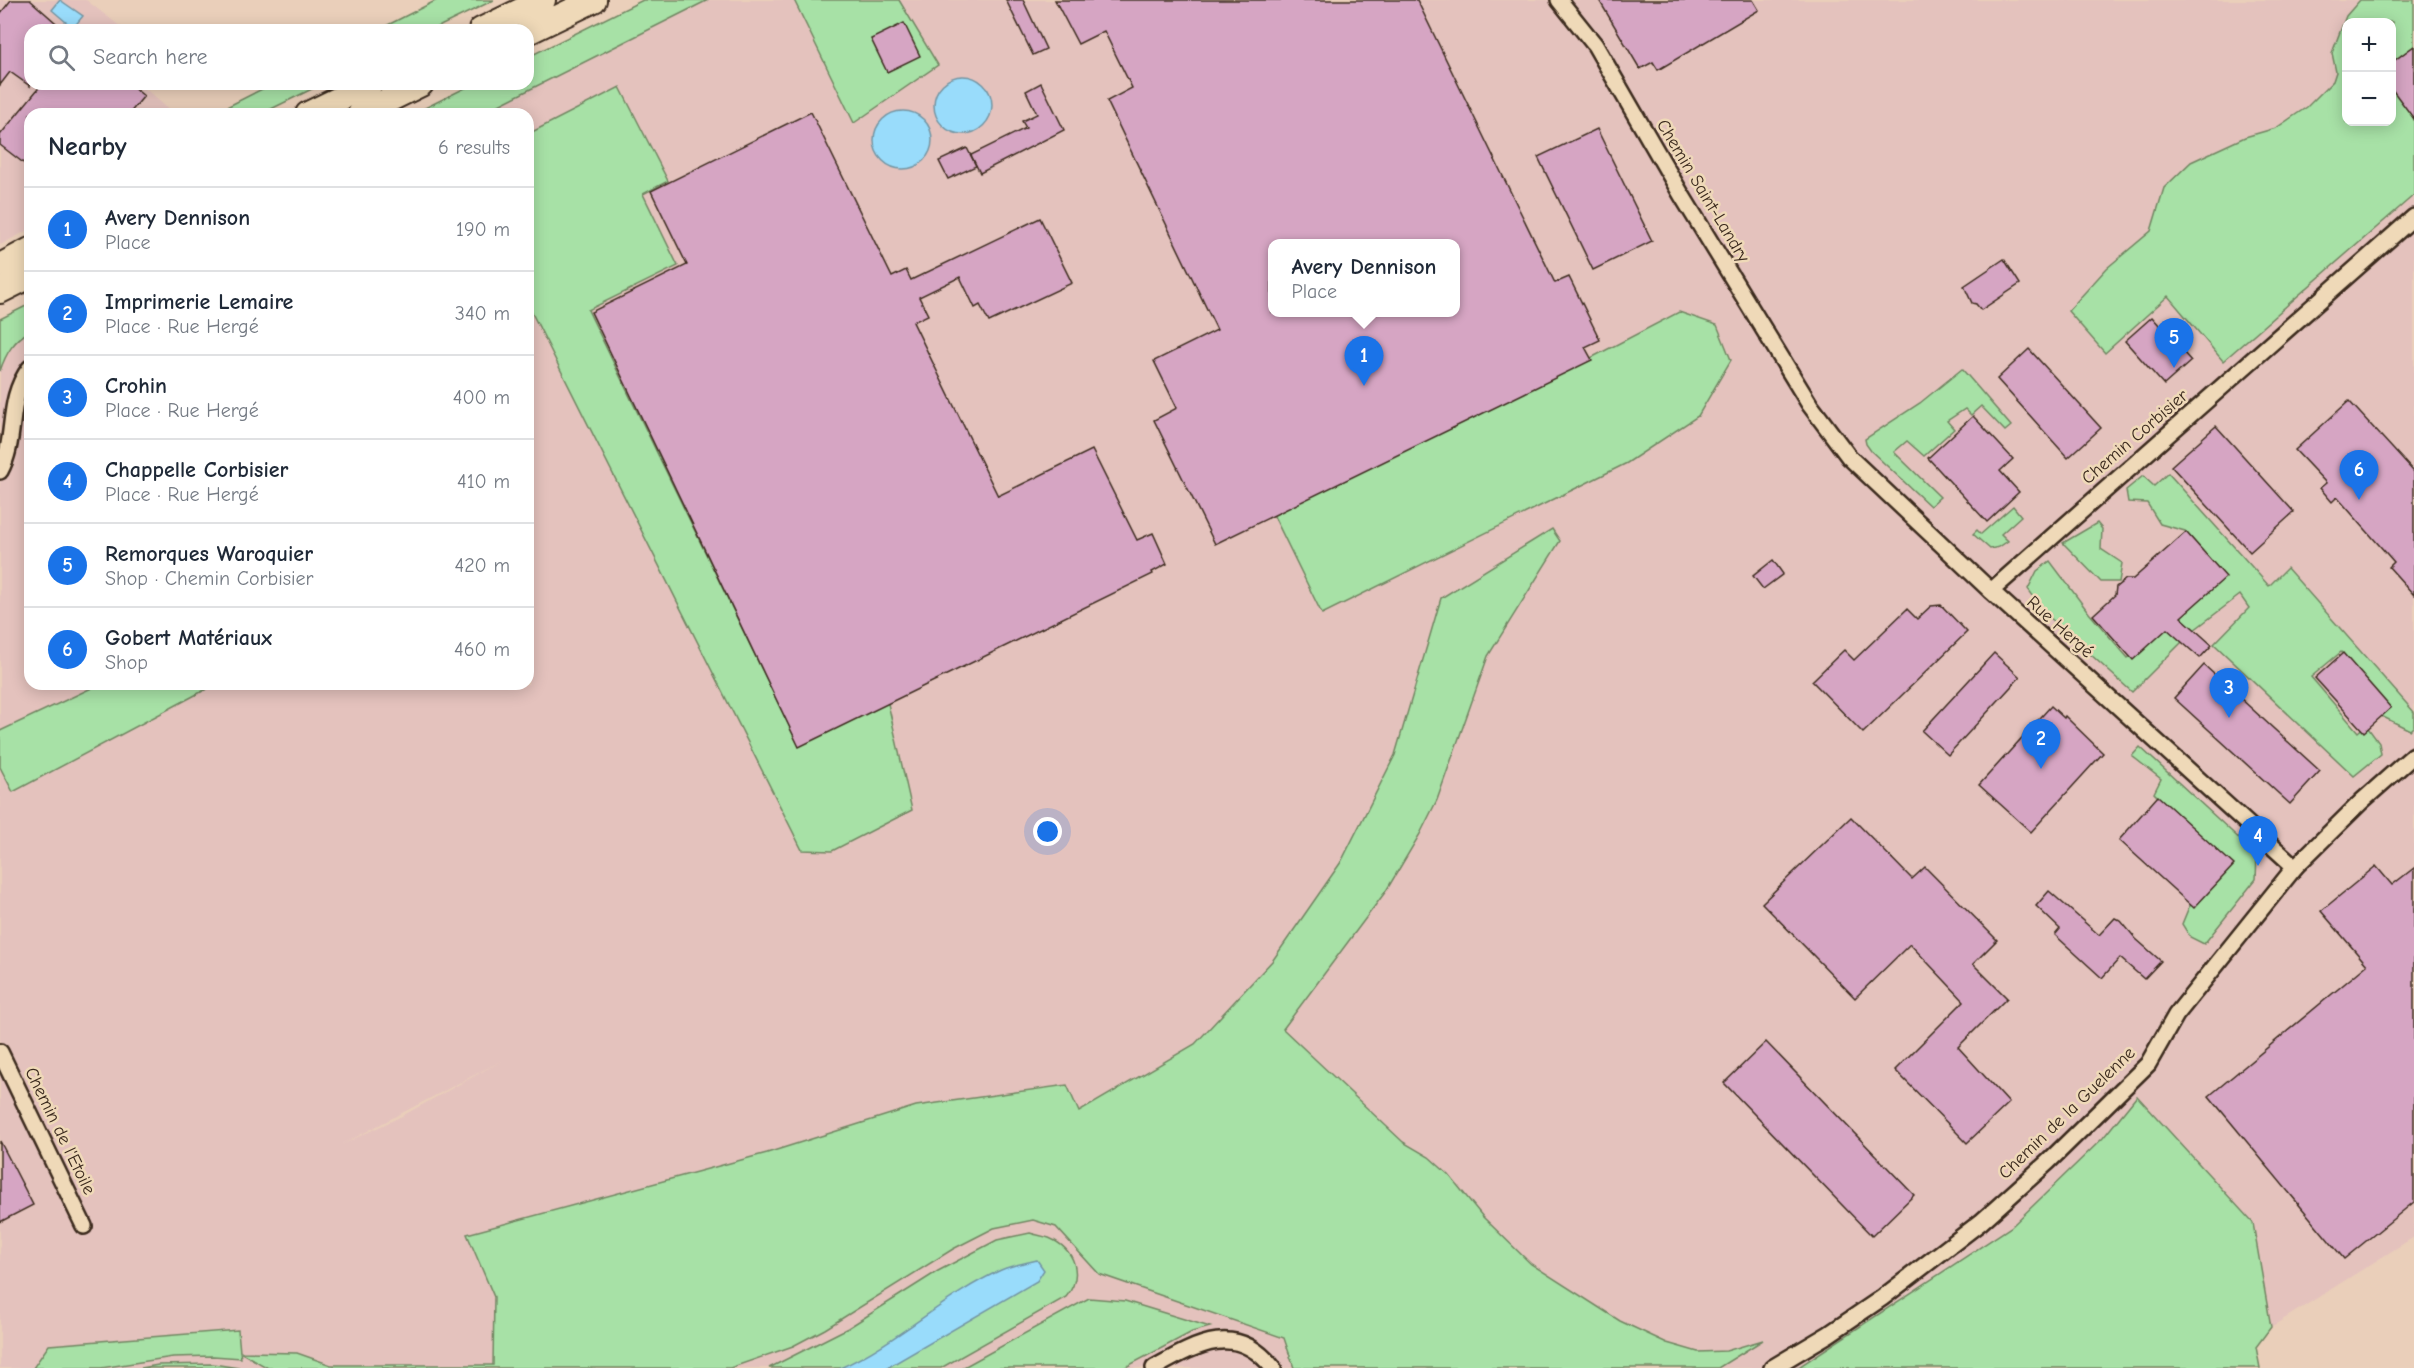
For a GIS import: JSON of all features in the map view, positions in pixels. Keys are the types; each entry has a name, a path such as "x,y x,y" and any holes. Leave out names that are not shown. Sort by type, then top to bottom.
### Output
{"main road":[{"path":"493,24 543,0"},
{"path":"534,29 594,0"},
{"path":"320,108 358,90"},
{"path":"372,108 409,90"},
{"path":"0,266 24,253"},
{"path":"0,291 24,279"}],"street":[{"name":"Chemin Saint-Landry","path":"1558,0 1595,45 1681,194 1810,405"},
{"name":"Chemin Corbisier","path":"1991,591 2414,217"},
{"path":"0,471 5,463 10,441 14,399 24,377"},
{"name":"Rue Hergé","path":"1810,405 1848,457 1991,591 2295,867"},
{"name":"Chemin de la Guelenne","path":"1772,1368 1829,1334 1882,1298 1981,1222 2048,1162 2148,1064 2176,1015 2295,867 2362,801 2414,755"},
{"name":"Chemin de l'Etoile","path":"0,1052 84,1226"},
{"path":"1154,1368 1201,1343 1215,1340 1237,1341 1256,1350 1273,1368"}],"shaded area":[{"path":"0,0 86,0 117,24 24,24 24,90 147,90 167,108 24,108 24,232 0,245"},
{"path":"708,0 2414,0 2414,1237 2271,1327 2256,1347 2260,1368 0,1368 0,371 5,357 18,338 24,334 24,690 534,690 534,108 493,108 529,90 534,90 534,87","holes":["503,1060 402,1116 341,1145"]}],"green space":[{"path":"437,0 494,0 444,24 390,24"},
{"path":"643,0 708,0 534,87 534,54"},
{"path":"794,0 899,0 938,65 854,123"},
{"path":"2360,0 2414,0 2414,195 2223,361 2168,296 2105,353 2068,311 2107,268 2151,231 2164,188 2191,162 2245,137 2276,128 2307,107 2333,81 2336,72 2332,53 2342,27 2342,126 2396,126 2396,18 2345,18"},
{"path":"620,87 668,181 643,194 678,266 588,310 797,742 887,699 912,810 832,851 802,850 534,317 534,131"},
{"path":"260,90 310,90 273,108 225,108"},
{"path":"461,90 529,90 493,108 425,108"},
{"path":"24,307 24,335 11,348 0,371 0,319"},
{"path":"1679,312 1717,325 1731,360 1698,416 1627,463 1322,614 1272,512 1587,360"},
{"path":"1962,369 2011,426 2005,431 1981,406 1971,415 1965,409 1947,421 1954,429 1924,456 1907,441 1894,452 1940,497 1930,506 1871,451 1865,439 1920,403"},
{"path":"2168,473 2269,586 2287,568 2414,712 2414,726 2410,730 2379,715 2387,707 2341,652 2311,677 2358,732 2366,725 2379,743 2381,754 2354,776 2214,644 2249,608 2240,595 2194,630 2132,692 2047,615 2028,589 2037,571 2050,561 2089,613 2128,658 2224,576 2185,531 2160,524 2147,503 2128,502 2126,490 2143,476 2154,486"},
{"path":"2013,506 2021,516 2001,534 2008,541 1999,547 1990,549 1973,534 1977,530 1981,534"},
{"path":"2097,523 2102,529 2101,549 2122,563 2119,582 2101,582 2063,543"},
{"path":"1552,529 1560,541 1488,656 1437,800 1420,834 1386,891 1283,1029 1403,1142 1429,1157 1449,1175 1483,1217 1531,1264 1620,1321 1667,1343 1698,1352 1726,1351 1763,1340 1718,1368 1294,1368 1284,1338 1099,1274 1056,1227 1033,1220 994,1228 953,1249 825,1329 793,1346 730,1368 268,1368 240,1352 297,1353 331,1365 493,1365 494,1297 467,1234 767,1153 916,1106 1067,1085 1079,1112 1195,1044 1273,960 1341,862 1395,755 1441,598"},
{"path":"87,690 205,690 13,792 0,767 0,731"},
{"path":"2140,747 2257,855 2256,879 2204,944 2190,937 2182,924 2189,907 2230,862 2154,793 2161,779 2132,756"},
{"path":"2137,1096 2253,1223 2271,1327 2256,1347 2260,1368 1797,1368 2011,1227 2103,1138"},
{"path":"1030,1233 1058,1243 1071,1256 1075,1272 1072,1289 1066,1297 941,1368 769,1368 848,1328 938,1271 997,1240"},
{"path":"1089,1298 1125,1301 1210,1327 1192,1332 1124,1368 962,1368"},
{"path":"238,1330 241,1358 173,1357 101,1368 33,1368 49,1345"},
{"path":"213,1364 239,1368 141,1368 158,1365"}],"water":[{"path":"60,0 83,16 76,24 68,24 52,10"},
{"path":"957,76 969,76 984,84 992,99 992,111 984,126 969,134 957,134 942,126 934,111 934,99 942,84"},
{"path":"897,111 909,111 924,119 932,134 932,146 924,161 909,169 897,169 882,161 874,146 874,134 882,119"},
{"path":"1037,1260 1044,1270 1037,1281 887,1368 840,1368 881,1346 980,1280 1005,1268"}],"building":[{"path":"11,0 30,0 57,24 24,24 24,82 10,72 0,85 0,14"},
{"path":"1006,0 1023,0 1046,49 1033,55"},
{"path":"1055,0 1417,0 1555,283 1569,277 1600,340 1585,347 1592,360 1215,544 1154,420 1177,408 1154,361 1217,330 1107,101 1132,88 1104,31 1078,44"},
{"path":"1599,0 1753,0 1759,10 1658,70 1653,62 1640,69"},
{"path":"904,23 920,56 887,72 871,39"},
{"path":"2414,46 2414,119 2396,95 2396,59"},
{"path":"1041,83 1064,130 980,173 971,155 1026,128 1022,121 1037,114 1026,91"},
{"path":"37,90 136,90 144,96 134,108 24,108 24,163 0,145 0,135"},
{"path":"811,112 892,277 906,270 911,280 1040,218 1072,283 989,322 980,305 975,308 960,277 919,297 928,315 913,322 998,496 1092,450 1137,540 1153,533 1167,564 1152,572 1153,574 799,747 591,312 687,265 651,191"},
{"path":"1597,129 1652,241 1593,270 1538,157"},
{"path":"967,148 976,166 948,179 939,161"},
{"path":"2004,259 2020,284 1981,310 1972,303 1964,286"},
{"path":"2152,317 2191,361 2164,385 2125,341"},
{"path":"2029,349 2101,428 2068,458 1997,379"},
{"path":"2349,401 2414,472 2414,595 2389,567 2394,562 2337,497 2332,502 2320,488 2326,483 2295,450"},
{"path":"1973,416 2013,459 2000,471 2019,492 1987,522 1928,458"},
{"path":"2216,426 2294,512 2250,552 2171,466"},
{"path":"2186,532 2226,577 2181,617 2212,645 2200,658 2167,629 2133,660 2093,615 2115,595 2116,587 2126,579 2133,579"},
{"path":"1773,560 1783,574 1763,589 1753,576"},
{"path":"1941,605 1967,632 1863,733 1812,681 1844,650 1854,660 1907,609 1917,619 1931,606"},
{"path":"1994,653 2020,677 1948,755 1922,731"},
{"path":"2343,653 2391,708 2364,732 2315,678"},
{"path":"2204,665 2320,771 2290,804 2174,698"},
{"path":"2051,706 2064,718 2065,716 2103,753 2031,832 1979,785"},
{"path":"2158,796 2234,865 2194,908 2119,840"},
{"path":"1851,817 1912,879 1925,867 1997,940 1973,964 2007,998 1958,1047 2009,1103 1967,1143 1895,1070 1964,1001 1910,944 1855,998 1762,903"},
{"path":"2376,866 2392,885 2414,868 2414,1202 2344,1259 2209,1096 2367,965 2321,911"},
{"path":"2049,891 2099,935 2115,918 2121,921 2136,939 2161,961 2144,979 2120,958 2102,978 2055,935 2060,929 2036,906"},
{"path":"1766,1042 1914,1195 1872,1236 1724,1083"},
{"path":"0,1141 33,1205 0,1222"}],"place":[{"name":"Remorques Waroquier","path":"2174,368"},
{"name":"Avery Dennison","path":"1364,386"},
{"name":"Gobert Matériaux","path":"2359,500"},
{"name":"Crohin","path":"2229,718"},
{"name":"Imprimerie Lemaire","path":"2041,769"},
{"name":"Chappelle Corbisier","path":"2258,866"}]}
